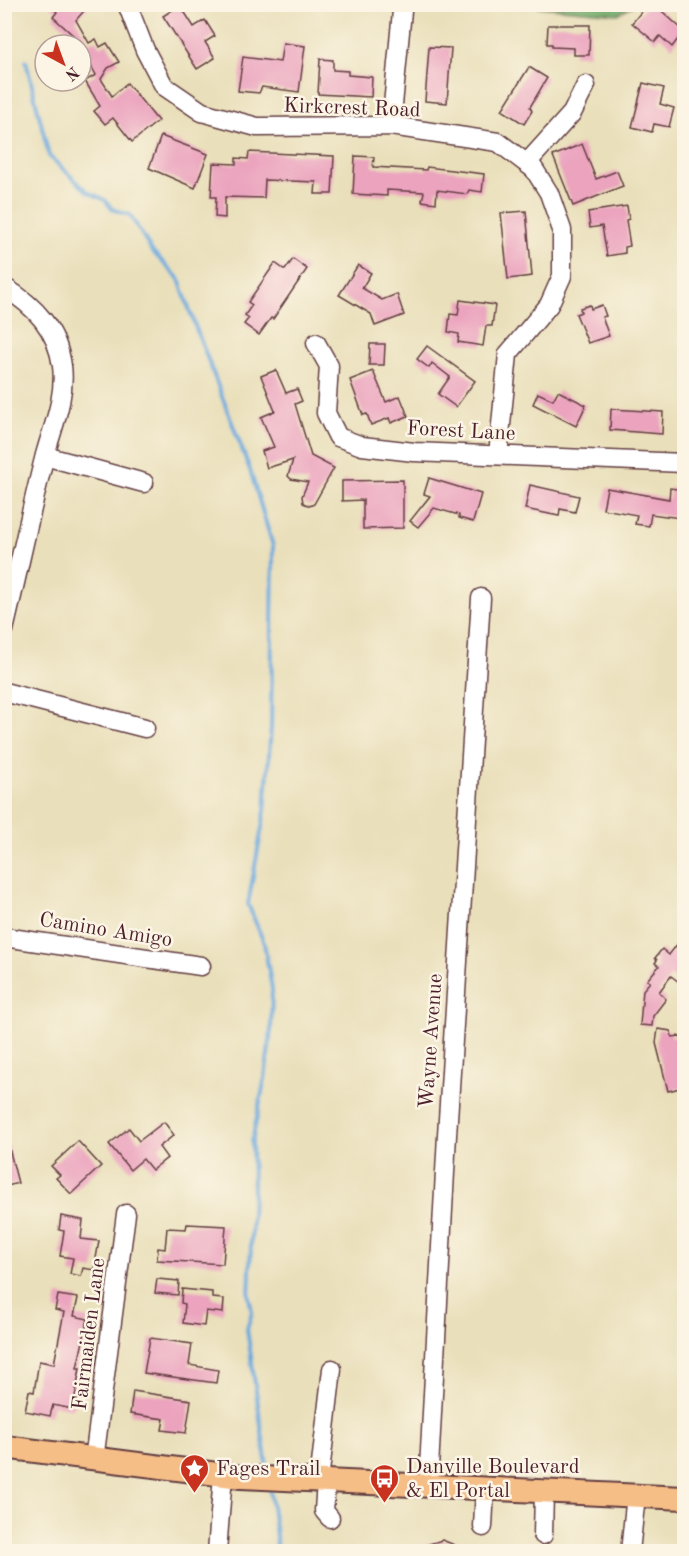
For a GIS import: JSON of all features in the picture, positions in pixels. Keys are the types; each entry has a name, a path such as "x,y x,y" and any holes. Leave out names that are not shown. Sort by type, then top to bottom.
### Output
{"main road":[{"path":"4,1447 223,1475 684,1498"}],"street":[{"name":"Kirkcrest Road","path":"128,4 145,50 164,86 202,112 257,127 392,126 498,142 534,169 549,193 562,230 562,276 549,305 508,354 498,455"},
{"path":"392,126 401,4"},
{"path":"527,163 572,113 586,85"},
{"path":"4,287 42,316 54,340 62,365 62,392 4,630"},
{"name":"Forest Lane","path":"316,343 328,366 326,413 338,437 362,446 404,451 684,463"},
{"path":"45,456 144,483"},
{"name":"Wayne Avenue","path":"428,1487 447,1135 482,598"},
{"path":"4,692 145,728"},
{"name":"Camino Amigo","path":"4,937 201,966"},
{"name":"Fairmaiden Lane","path":"94,1460 126,1214"},
{"path":"330,1518 324,1511 322,1481 332,1369"},
{"path":"217,1551 223,1475"},
{"path":"483,1527 485,1488"},
{"path":"543,1535 544,1492"},
{"path":"630,1551 636,1495"}],"green space":[{"path":"535,5 634,5 618,14"}],"building":[{"path":"49,4 90,4 76,20 83,33 71,33 53,17 57,12"},
{"path":"648,4 654,4 684,31 672,47 660,36 655,42 632,23"},
{"path":"180,5 194,27 205,20 215,36 205,42 215,58 197,69 163,16"},
{"path":"548,25 590,25 589,55 574,55 574,48 552,47 552,44 547,44"},
{"path":"96,39 100,47 107,43 119,62 108,68 101,79 112,96 127,83 158,121 132,142 113,118 105,124 94,111 100,106 92,93 93,77 96,75 93,70 93,41"},
{"path":"283,43 305,46 299,92 262,87 259,93 238,91 243,57 280,62"},
{"path":"429,47 451,48 447,103 425,101"},
{"path":"320,59 333,60 333,70 348,71 348,75 372,77 371,97 318,94"},
{"path":"529,67 547,78 530,107 532,111 524,124 502,110"},
{"path":"643,83 664,88 660,104 674,108 669,127 654,124 652,132 632,127"},
{"path":"161,136 208,154 195,188 149,168"},
{"path":"582,144 596,179 617,171 623,186 573,206 553,156"},
{"path":"249,152 334,156 332,194 315,194 316,182 265,180 264,198 225,197 225,218 215,217 216,197 211,197 213,163 236,164 236,158 248,159"},
{"path":"355,156 374,157 373,167 426,170 427,167 484,174 482,192 469,190 467,194 437,190 436,203 422,201 424,192 387,190 387,196 353,194"},
{"path":"627,206 629,219 626,220 630,246 625,247 625,253 607,256 602,226 590,228 588,212"},
{"path":"526,211 532,276 508,279 501,213"},
{"path":"293,259 307,269 273,319 271,318 259,335 244,324 249,318 245,315 252,305 248,302 275,263 285,270"},
{"path":"358,265 371,273 362,288 382,300 397,294 404,315 375,326 371,314 339,295"},
{"path":"460,300 495,305 492,326 486,326 483,346 458,342 459,334 448,332 450,314 458,315"},
{"path":"590,305 591,309 602,305 606,316 602,317 609,336 588,343 576,314 581,312 580,308"},
{"path":"370,344 385,344 384,365 369,365"},
{"path":"427,346 475,381 456,407 438,394 450,377 432,363 429,368 417,359"},
{"path":"276,370 286,393 297,389 302,401 295,404 311,456 334,468 314,504 310,506 303,503 302,496 308,482 291,479 288,476 293,460 267,468 262,451 274,447 261,417 275,411 261,376"},
{"path":"373,371 386,402 400,396 408,416 391,423 389,418 371,425 367,414 363,415 350,380"},
{"path":"558,391 586,405 576,426 533,404 538,393 553,400"},
{"path":"611,409 663,412 662,434 610,430"},
{"path":"429,478 481,494 473,522 459,518 459,515 434,508 418,527 410,521 430,496 424,494"},
{"path":"403,480 403,528 363,529 363,500 342,501 342,481"},
{"path":"530,485 579,496 575,512 560,509 559,516 525,509"},
{"path":"607,488 669,499 670,488 684,490 684,512 681,512 680,518 651,514 649,526 635,524 637,515 603,509"},
{"path":"684,935 684,975 679,982 671,976 659,992 666,999 653,1016 652,1026 640,1025 643,990 650,982 647,980 659,966 655,963 657,960 655,958 662,949 669,955"},
{"path":"658,1029 671,1031 672,1037 684,1038 684,1055 682,1055 684,1087 668,1091 656,1043"},
{"path":"164,1122 174,1135 159,1147 167,1158 152,1170 143,1159 130,1170 109,1144 129,1128 139,1141"},
{"path":"78,1141 101,1166 71,1194 56,1178 60,1175 51,1166"},
{"path":"8,1144 18,1183 4,1187 4,1145"},
{"path":"61,1216 83,1220 81,1239 99,1241 94,1270 83,1268 81,1276 70,1274 73,1258 60,1256 64,1231 59,1230"},
{"path":"187,1224 226,1226 223,1264 157,1260 158,1248 165,1249 167,1228 186,1229"},
{"path":"157,1279 179,1281 178,1295 155,1293"},
{"path":"182,1289 212,1292 212,1298 224,1299 223,1313 206,1311 204,1326 183,1323 185,1304 181,1303"},
{"path":"58,1295 78,1298 74,1316 88,1319 77,1368 80,1368 73,1409 53,1405 50,1416 25,1411 29,1391 34,1392 39,1361 54,1364 64,1312 55,1310"},
{"path":"150,1338 192,1344 189,1365 218,1370 216,1383 144,1373"},
{"path":"133,1391 191,1400 186,1433 162,1430 164,1419 130,1414"},
{"path":"442,1540 470,1551 413,1551 413,1549"}],"waterway":[{"path":"26,61 49,156 88,192 105,200 112,209 130,215 152,251 179,279 250,470 273,546 271,727 265,811 248,904 264,943 272,989 271,1030 265,1078 252,1141 253,1190 249,1297 252,1312 247,1329 267,1467"},
{"path":"270,1490 278,1552"}],"place":[{"name":"Fages Trail","path":"195,1494"},
{"name":"Danville Boulevard & El Portal","path":"385,1504"}]}
